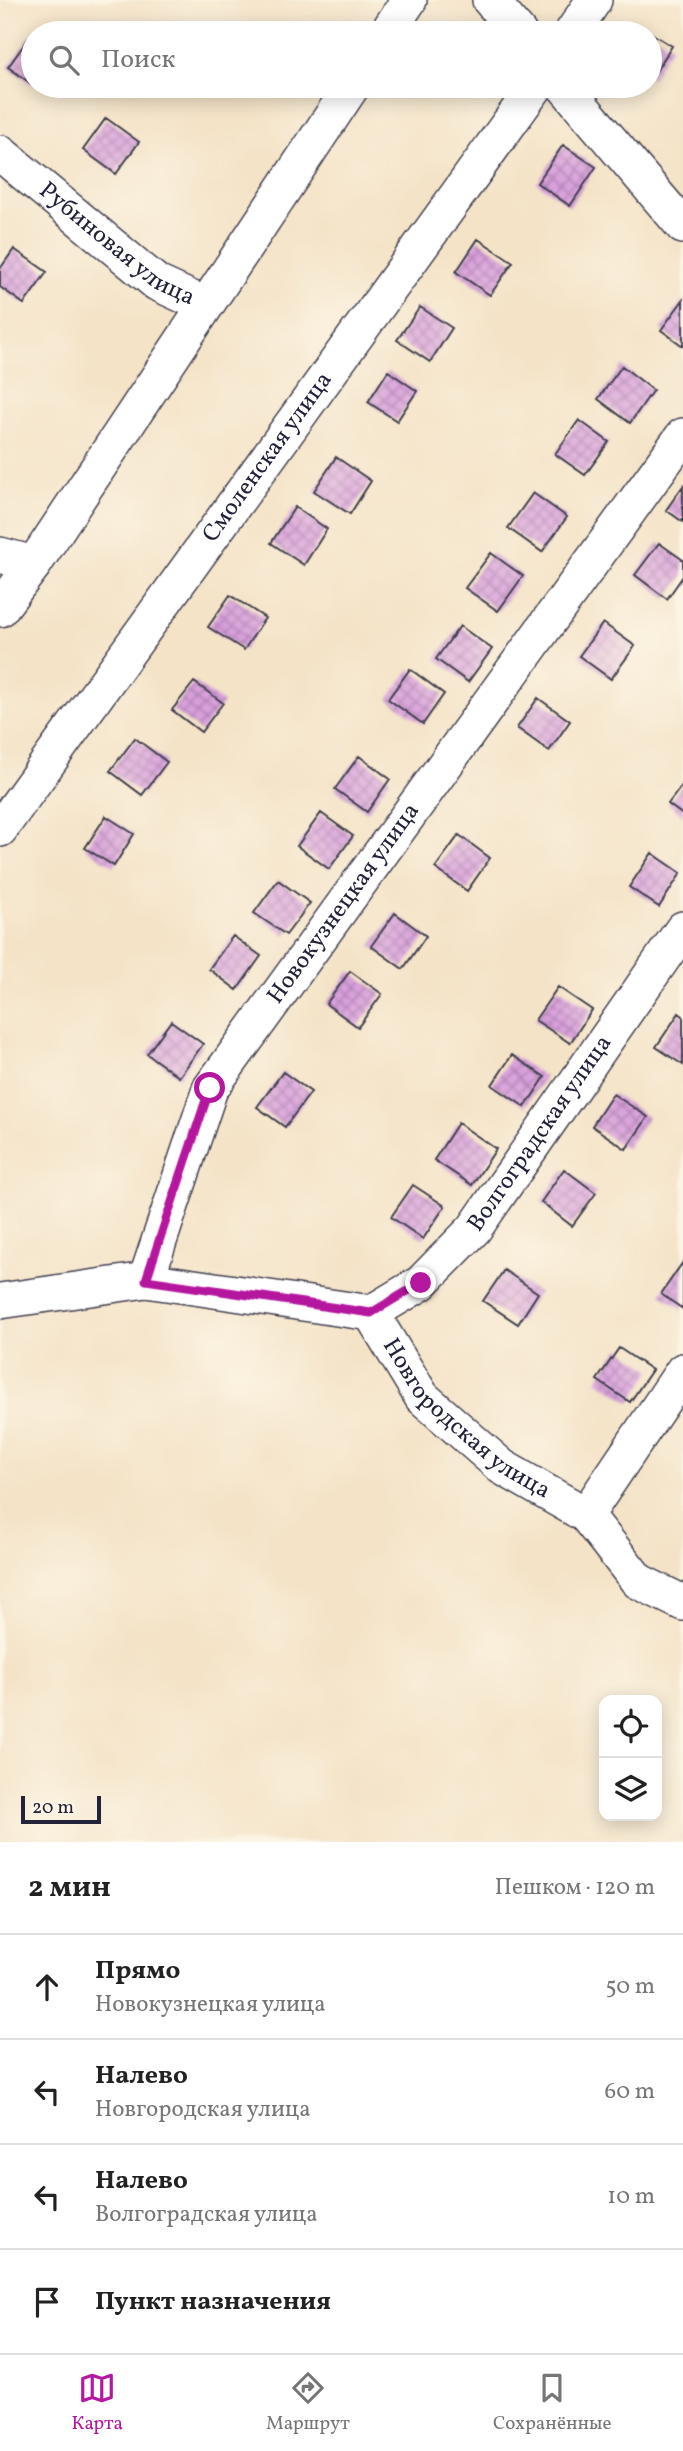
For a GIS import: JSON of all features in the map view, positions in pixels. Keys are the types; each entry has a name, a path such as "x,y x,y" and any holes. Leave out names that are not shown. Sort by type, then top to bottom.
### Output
{"street":[{"path":"395,21 410,0"},
{"path":"490,0 508,21"},
{"path":"580,21 594,0"},
{"path":"0,609 34,564 344,98"},
{"name":"Смоленская улица","path":"0,829 527,98"},
{"path":"574,98 683,226"},
{"name":"Рубиновая улица","path":"0,153 158,283 205,305"},
{"name":"Новокузнецкая улица","path":"146,1280 210,1088 683,436"},
{"path":"0,555 34,564"},
{"name":"Волгоградская улица","path":"371,1313 421,1283 474,1229 683,929"},
{"path":"0,1301 146,1280"},
{"name":"Новгородская улица","path":"146,1280 371,1313 422,1397 502,1467 586,1515"},
{"path":"683,1371 586,1515 638,1581 683,1603"}],"building":[{"path":"662,40 672,46 662,61"},
{"path":"21,49 21,76 8,67"},
{"path":"106,118 139,142 116,174 83,150"},
{"path":"563,145 596,167 570,206 537,183"},
{"path":"478,239 513,262 490,295 456,272"},
{"path":"14,249 47,272 24,304 0,287 0,269"},
{"path":"683,300 683,346 661,330"},
{"path":"420,307 452,328 430,362 397,340"},
{"path":"622,366 653,390 630,423 598,399"},
{"path":"388,371 417,391 397,421 368,402"},
{"path":"579,420 609,442 585,475 555,454"},
{"path":"336,457 371,481 350,514 314,491"},
{"path":"683,486 683,522 666,510"},
{"path":"533,493 567,517 542,552 508,528"},
{"path":"295,507 327,529 304,565 271,543"},
{"path":"659,543 683,560 683,576 667,599 635,575"},
{"path":"491,553 523,576 498,611 465,588"},
{"path":"230,595 265,618 244,650 208,627"},
{"path":"603,623 635,646 611,679 579,656"},
{"path":"460,626 492,649 468,682 436,659"},
{"path":"410,669 444,694 423,724 388,699"},
{"path":"194,682 223,703 201,732 172,710"},
{"path":"538,698 570,721 549,751 517,728"},
{"path":"135,738 167,762 142,795 110,771"},
{"path":"359,756 390,779 367,812 335,789"},
{"path":"683,784 683,815 668,804"},
{"path":"321,813 353,836 329,869 297,846"},
{"path":"106,816 134,834 114,866 85,848"},
{"path":"459,835 490,858 467,891 435,868"},
{"path":"652,853 681,873 659,907 629,887"},
{"path":"278,880 310,903 286,935 254,913"},
{"path":"395,913 426,936 403,969 371,946"},
{"path":"233,936 261,956 237,990 209,969"},
{"path":"350,971 382,994 358,1027 326,1004"},
{"path":"558,987 592,1010 570,1043 535,1020"},
{"path":"679,1013 683,1016 683,1065 656,1047"},
{"path":"171,1021 203,1044 179,1077 147,1054"},
{"path":"512,1055 545,1077 525,1107 492,1085"},
{"path":"283,1072 311,1092 285,1127 257,1107"},
{"path":"613,1094 648,1117 626,1149 592,1126"},
{"path":"458,1123 496,1149 472,1185 434,1160"},
{"path":"564,1169 596,1193 572,1226 541,1202"},
{"path":"413,1185 445,1206 423,1239 391,1217"},
{"path":"683,1262 683,1309 661,1294"},
{"path":"504,1270 538,1293 518,1324 483,1301"},
{"path":"619,1348 652,1370 630,1402 597,1380"}],"route":[{"path":"210,1088 146,1280 371,1313 421,1283"}]}
